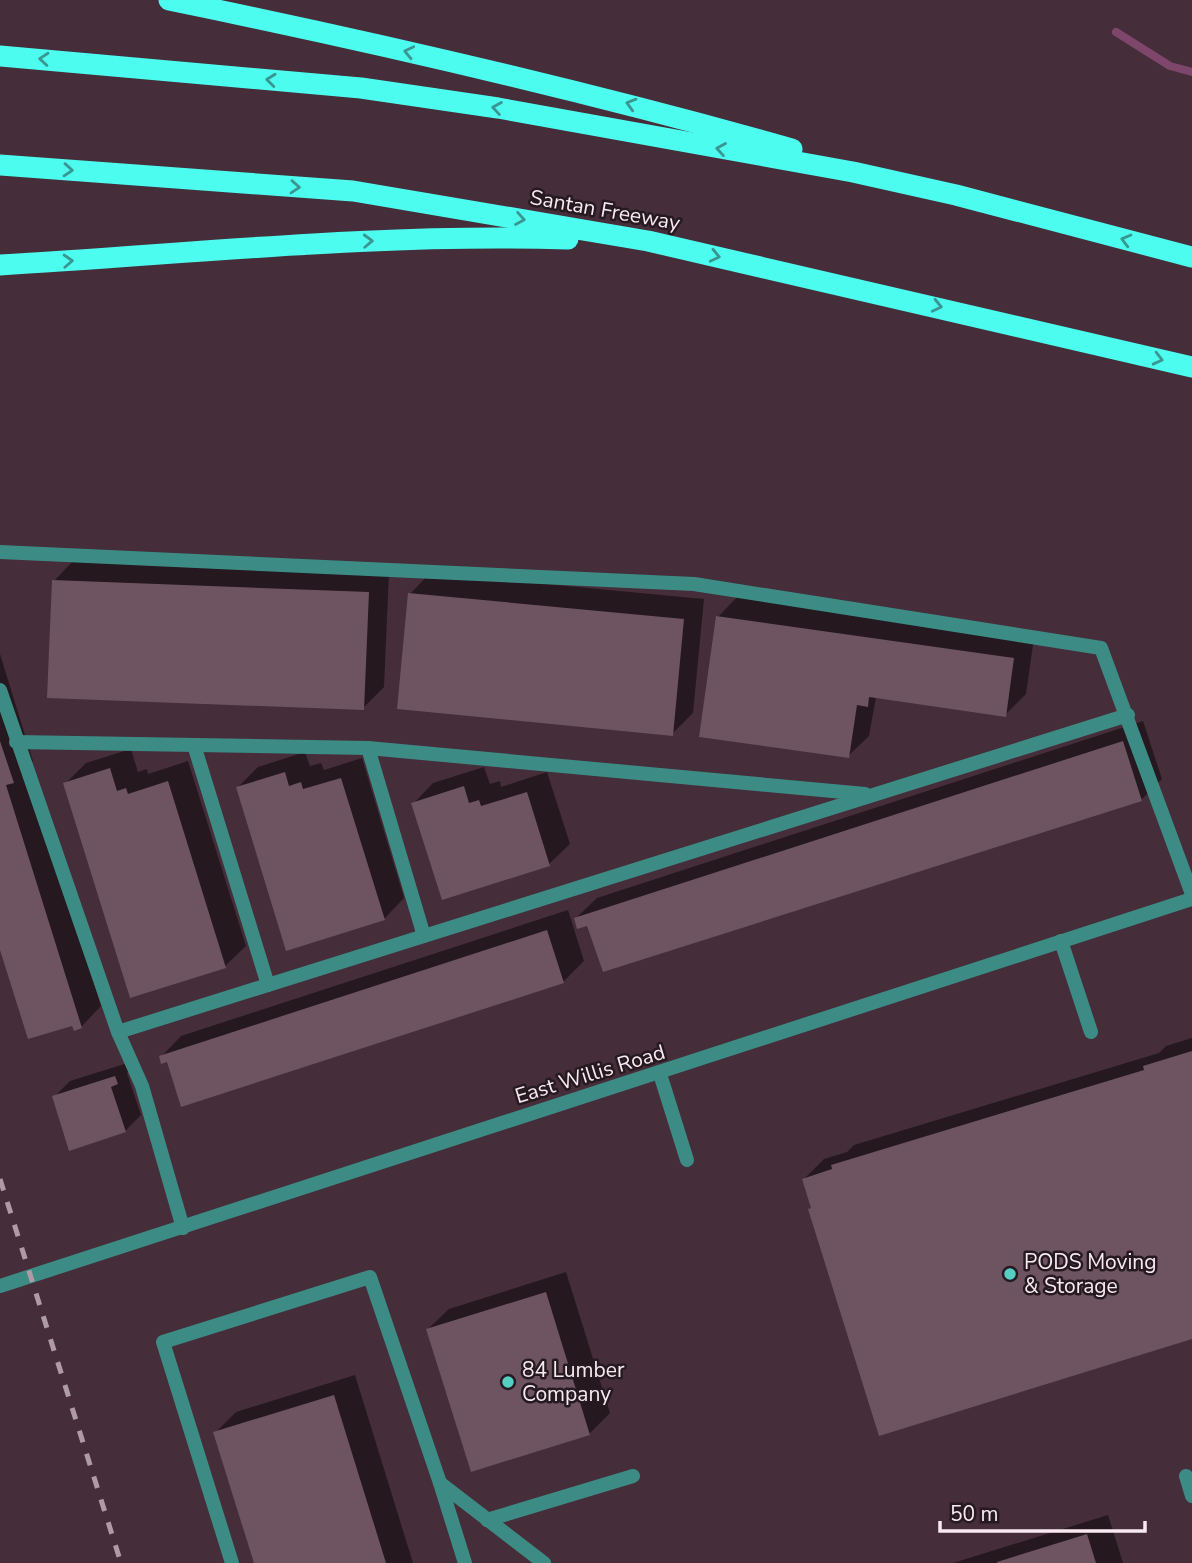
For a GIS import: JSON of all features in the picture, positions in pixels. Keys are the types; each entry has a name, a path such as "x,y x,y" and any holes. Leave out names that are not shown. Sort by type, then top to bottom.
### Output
{"highway":[{"path":"169,0 615,100 956,195 1192,257"},
{"path":"0,56 361,88 498,107 853,173 956,195"},
{"name":"Santan Freeway","path":"0,165 353,191 648,241 1192,367"},
{"path":"0,265 308,244 489,236 648,241"}],"street":[{"path":"0,552 694,584 1101,648 1128,715 1192,896"},
{"path":"0,690 118,1032 142,1086 183,1228"},
{"path":"118,1032 1128,715"},
{"path":"16,742 368,748 873,794"},
{"path":"194,745 268,985"},
{"path":"368,748 424,936"},
{"name":"East Willis Road","path":"0,1286 660,1074 1192,896"},
{"path":"1061,941 1091,1032"},
{"path":"660,1074 687,1160"},
{"path":"232,1563 163,1342 370,1278 465,1563"},
{"path":"487,1520 633,1476"},
{"path":"1186,1476 1192,1496"},
{"path":"440,1483 544,1563"}],"building":[{"path":"52,580 369,592 364,710 47,698"},
{"path":"408,593 684,619 673,736 397,709"},
{"path":"716,616 1014,658 1006,717 869,697 868,707 857,705 849,758 699,737"},
{"path":"0,741 14,783 6,785 82,1028 74,1031 72,1026 28,1039 0,950"},
{"path":"1123,741 1142,801 603,972 587,926 577,929 574,918"},
{"path":"110,768 117,791 126,788 128,794 168,781 226,968 130,998 63,783"},
{"path":"285,772 289,786 301,782 303,789 341,778 385,920 286,951 236,787"},
{"path":"464,786 469,803 479,800 481,806 527,792 550,866 442,900 411,803"},
{"path":"547,930 564,983 181,1107 167,1062 161,1064 159,1056"},
{"name":"PODS Moving & Storage","path":"1192,1051 1192,1339 879,1436 808,1209 811,1208 802,1179 832,1169 831,1165 1144,1070 1143,1066"},
{"path":"115,1076 118,1084 111,1087 126,1132 69,1151 52,1096"},
{"name":"84 Lumber Company","path":"546,1292 590,1435 471,1472 426,1329"},
{"path":"334,1395 386,1563 254,1563 213,1432"},
{"path":"1087,1534 1096,1563 997,1563 997,1562"}],"waterway":[{"path":"1116,32 1170,66 1192,72"}],"railway":[{"path":"0,1179 121,1563"}],"place":[{"name":"PODS Moving & Storage","path":"1010,1274"},
{"name":"84 Lumber Company","path":"508,1382"}]}
